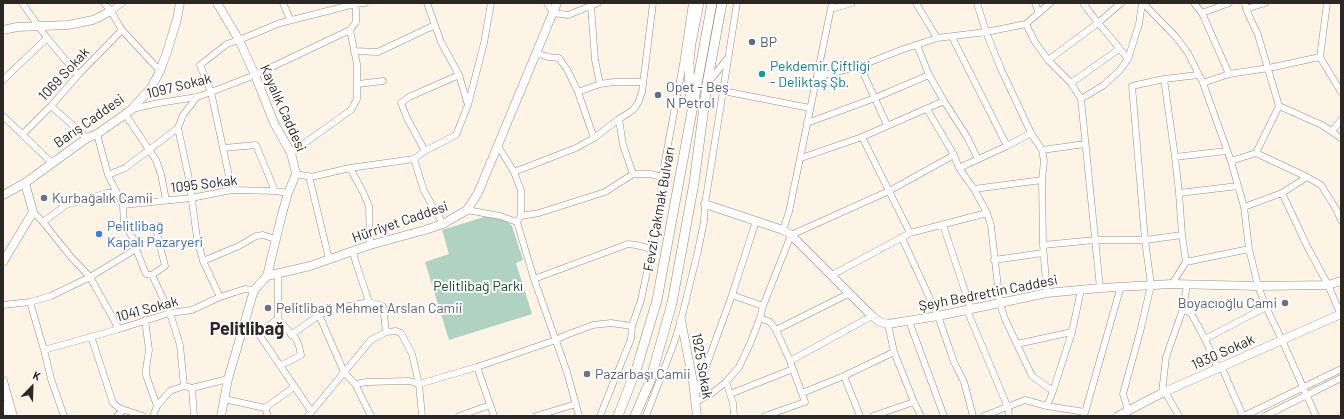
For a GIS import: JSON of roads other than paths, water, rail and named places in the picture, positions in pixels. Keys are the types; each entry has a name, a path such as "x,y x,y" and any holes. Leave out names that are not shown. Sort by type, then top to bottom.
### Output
{"main road":[{"path":"690,115 689,61 699,3"},
{"name":"Fevzi Çakmak Bulvarı","path":"618,416 637,367 656,300 712,3"},
{"name":"Fevzi Çakmak Bulvarı","path":"635,416 650,381 672,303 694,183 707,84 722,3"},
{"path":"707,84 714,69 735,4"}],"street":[{"path":"22,3 40,27 46,38 78,75"},
{"path":"104,3 112,11 122,30 160,71"},
{"path":"3,30 17,27 68,26 93,20 112,11 122,3"},
{"name":"Barış Caddesi","path":"3,194 25,183 87,138 96,134 128,112 151,88 160,71 175,26 180,3"},
{"name":"Kayalık Caddesi","path":"217,3 239,40 274,123 291,153 296,174 288,193 275,239 267,276"},
{"path":"283,3 290,19"},
{"path":"291,153 351,110 357,99 357,64 350,30 356,22 355,3"},
{"path":"232,190 211,92 200,65 227,44 290,19 355,3 365,3"},
{"path":"427,3 441,42 459,75 468,105"},
{"path":"296,174 309,176 350,168 414,159 425,151 456,135 468,105 484,43 491,3"},
{"path":"546,3 553,13 568,15 598,3"},
{"name":"Hürriyet Caddesi","path":"267,276 310,266 354,252 370,245 425,230 443,224 466,210 478,193 557,3"},
{"path":"514,172 576,148 594,138 619,118 633,110 638,103 642,92 642,82 653,3"},
{"path":"600,416 631,340 632,326 641,300 660,210 662,177 683,64 692,3"},
{"path":"783,230 789,212 801,158 831,6 852,3"},
{"path":"916,3 937,38"},
{"path":"977,3 1000,69 1031,133 1042,150 1044,161 1042,180 1043,245 1047,293"},
{"path":"1035,3 1039,13"},
{"path":"817,77 860,66 937,38 986,32 1026,24 1050,3"},
{"path":"1083,3 1128,59"},
{"path":"1048,60 1098,23 1121,3"},
{"path":"1081,99 1104,85 1120,70 1128,59 1139,24 1143,3"},
{"path":"1143,3 1176,37 1188,52 1203,83 1226,151 1231,161 1244,208 1249,249 1258,286 1266,307 1316,416"},
{"path":"1194,3 1202,13 1229,74"},
{"path":"1202,13 1228,3"},
{"path":"1256,153 1279,106 1258,35 1245,6 1265,3"},
{"path":"1327,3 1320,57 1341,92"},
{"path":"646,416 682,320 704,221 705,204 735,4"},
{"path":"591,6 595,60 600,84"},
{"path":"1026,24 1035,42 1048,60 1071,83 1081,99 1100,288"},
{"path":"354,51 378,52 435,25"},
{"name":"1069 Sokak","path":"23,134 122,30"},
{"name":"1097 Sokak","path":"128,112 159,103 197,97 211,92 254,75 350,30"},
{"path":"952,37 1007,146"},
{"path":"3,80 46,38"},
{"path":"917,45 929,75 967,137 978,159"},
{"path":"1071,83 1119,48"},
{"path":"536,53 548,57 559,58 568,71 578,92 594,138"},
{"path":"707,84 728,57"},
{"path":"1203,83 1229,74 1269,68 1320,57"},
{"path":"860,66 887,125"},
{"path":"425,151 407,118 401,103 408,97 459,75"},
{"path":"808,123 875,98 929,75"},
{"path":"1128,410 1123,394 1151,285 1145,240 1132,86 1164,79 1198,75"},
{"path":"1164,79 1175,157 1186,262 1172,284"},
{"path":"358,84 383,82"},
{"path":"578,92 600,84 614,82 642,82"},
{"path":"723,91 810,108"},
{"path":"108,175 125,168 178,128 183,115 197,97"},
{"path":"801,158 862,137 944,101"},
{"path":"51,106 87,138"},
{"path":"1279,106 1322,125 1341,138"},
{"path":"927,109 954,155 959,168 974,189 987,213 991,226 1000,304 1004,319 1018,344 1032,376 1053,391"},
{"path":"128,112 156,160 161,174 166,200"},
{"path":"3,116 52,163"},
{"path":"619,118 623,145 633,174"},
{"path":"1332,132 1341,120"},
{"path":"178,128 189,179 197,238 203,261 220,297"},
{"path":"959,168 1031,133"},
{"path":"96,134 108,175 123,205 123,223 136,243 136,249 146,274 152,276 170,313 180,345 184,386"},
{"path":"862,137 910,233"},
{"path":"1042,150 1086,144"},
{"path":"224,148 256,145 275,191"},
{"path":"498,146 514,172 520,190 519,219 534,278 567,372 579,416"},
{"path":"1175,157 1226,151"},
{"path":"1231,161 1256,153 1307,177 1321,186 1338,207 1341,220"},
{"path":"695,399 712,393 726,382 739,367 760,318 763,306 792,235 889,191 954,155"},
{"path":"414,159 424,191 443,224"},
{"path":"350,168 361,187 369,206 370,245"},
{"path":"466,210 519,219 605,192 633,174 650,174 662,177"},
{"path":"309,176 330,259"},
{"path":"1244,208 1282,194 1307,177"},
{"path":"974,189 1042,180"},
{"path":"25,183 33,212 90,277 119,329"},
{"path":"1179,194 1238,186"},
{"name":"1095 Sokak","path":"123,205 191,198 232,190 275,191 288,193"},
{"path":"43,222 66,205 107,193 117,193"},
{"path":"1282,194 1328,285 1341,315"},
{"path":"705,204 783,230 792,235 872,316 880,322 888,324 894,352 921,416"},
{"path":"3,262 33,212"},
{"path":"832,275 910,233 987,213"},
{"path":"695,399 732,295 756,221"},
{"path":"943,225 969,309 1008,408 1009,416"},
{"path":"152,276 165,266 157,233"},
{"path":"203,261 239,246 256,236 263,235 275,239"},
{"path":"1043,245 1095,240 1145,240 1182,235"},
{"path":"902,238 938,316 954,362 964,382 973,416"},
{"path":"534,278 628,244 636,244 652,249"},
{"path":"3,305 30,302 51,296 90,277 136,249"},
{"path":"1186,262 1249,249"},
{"path":"354,252 356,263 369,302"},
{"path":"994,260 1044,253"},
{"path":"278,273 278,319 296,339 301,356 280,366"},
{"path":"221,416 228,379 254,290 267,276"},
{"name":"Şeyh Bedrettin Caddesi","path":"888,324 1000,304 1047,293 1121,286 1172,284 1258,286 1328,285 1341,281"},
{"path":"1179,416 1164,393 1166,357 1183,309 1187,285"},
{"path":"984,416 1008,408 1025,400 1084,414 1121,286"},
{"name":"1041 Sokak","path":"44,350 170,313 192,310 220,297 245,289 254,290"},
{"path":"1046,406 1053,391 1072,332 1081,290"},
{"path":"776,330 850,293"},
{"path":"732,295 763,306"},
{"path":"30,302 62,416"},
{"path":"291,335 319,315 339,308 369,302 383,306 386,332"},
{"path":"1205,339 1266,307"},
{"path":"1183,309 1190,313 1205,339 1244,416 1341,369"},
{"path":"319,315 344,372 355,384 371,416"},
{"name":"1930 Sokak","path":"1118,416 1164,393 1341,315"},
{"path":"790,361 872,316"},
{"path":"760,318 770,322 776,330 790,361 805,402 765,416"},
{"path":"258,333 278,319"},
{"path":"145,320 149,350 146,375 157,406"},
{"name":"1925 Sokak","path":"682,320 698,416"},
{"path":"909,321 944,416"},
{"path":"355,384 366,382 409,381 419,384 477,367 556,340 593,325 611,323 632,326"},
{"path":"243,326 258,333 310,414 372,340 386,332 396,331 401,333 412,354 419,384 422,416"},
{"path":"1018,344 1072,332"},
{"path":"91,336 113,403 123,410 143,416"},
{"path":"802,393 844,376 894,352"},
{"path":"477,367 494,416"},
{"path":"730,394 793,369"},
{"path":"844,376 860,416"},
{"path":"1264,416 1341,378"},
{"path":"154,416 157,406 170,391 184,386 192,388 228,379"},
{"path":"3,381 7,415"},
{"path":"726,382 733,403 734,416"},
{"path":"224,400 265,408 294,387"},
{"path":"192,388 194,416"},
{"path":"874,416 914,402"},
{"path":"536,416 576,404"},
{"path":"3,405 7,415"},
{"path":"459,416 490,406"},
{"path":"265,408 268,416"},
{"path":"117,416 123,410"}],"place":[{"name":"BP","path":"752,42"},
{"name":"Pekdemir Çiftliği - Deliktaş Şb.","path":"762,74"},
{"name":"Opet - Beş N Petrol","path":"658,95"},
{"name":"Kurbağalık Camii","path":"44,198"},
{"name":"Pelitlibağ Kapalı Pazaryeri","path":"99,234"},
{"name":"Boyacıoğlu Cami","path":"1285,303"},
{"name":"Pelitlibağ Mehmet Arslan Camii","path":"268,308"},
{"name":"Pazarbaşı Camii","path":"587,374"}],"district":[{"name":"Pelitlibağ","path":"247,329"}],"park label":[{"name":"Pelitlibağ Parkı","path":"478,286"}]}
